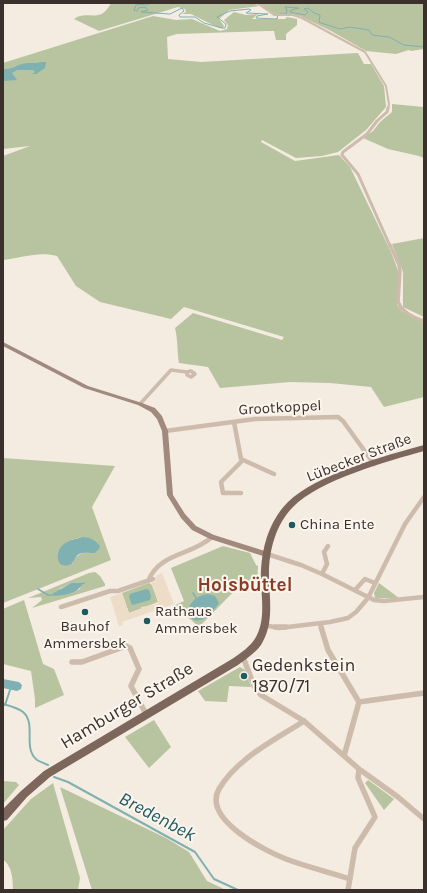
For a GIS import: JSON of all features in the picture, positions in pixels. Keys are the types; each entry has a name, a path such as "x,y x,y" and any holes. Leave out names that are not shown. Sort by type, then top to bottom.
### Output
{"main road":[{"name":"Lübecker Straße","path":"264,625 266,600 264,571 266,554 278,523 290,505 299,497 329,481 374,464 424,448"},
{"name":"Hamburger Straße","path":"3,816 24,794 52,771 243,657 256,644 264,625"}],"street":[{"path":"257,3 276,15 300,17 365,52 386,86 389,108 369,131 346,149 342,155 358,174 399,265 398,302 406,312 424,321"},
{"path":"3,344 18,350 86,387 140,404 156,413 163,423 165,431 170,495 180,512 188,523 194,528 212,536 301,565 355,590 368,598 384,601 424,597"},
{"path":"140,404 171,370 187,372"},
{"name":"Grootkoppel","path":"165,431 234,422 287,418 341,418 374,464"},
{"path":"234,422 240,456 243,460 274,474"},
{"path":"241,493 223,493 222,482 243,460"},
{"path":"264,625 279,628 320,623 348,618 356,612 368,598 405,524 424,497"},
{"path":"148,581 149,576 162,562 204,545 212,536"},
{"path":"322,574 327,564 324,552 328,546"},
{"path":"61,606 110,591 118,591 153,579"},
{"path":"355,590 365,579 375,583"},
{"path":"320,623 328,650 359,702 344,756"},
{"path":"72,662 82,662 126,646 130,648 139,669 131,686 146,714"},
{"path":"243,657 258,692 271,702 294,713 359,769 398,797 424,819"},
{"path":"359,702 424,693"},
{"path":"304,721 256,752 244,762 220,789 217,797 217,807 221,816 244,838 266,851 287,860 350,879"},
{"path":"348,890 355,848 375,817 358,778 359,769"}],"green space":[{"path":"111,3 254,3 259,6 229,10 219,19 224,26 223,28 219,28 191,14 182,14 186,12 185,9 178,7 99,31 74,19 84,15 98,15 107,10"},
{"path":"258,3 424,3 424,49 409,50 396,54 366,51 331,31 300,16 274,14"},
{"path":"234,12 246,15 258,14 252,19 285,19 287,17 297,19 297,25 286,34 286,40 276,40 274,31 177,34 167,37 168,59 201,62 358,53 364,64 371,64 384,86 386,107 366,130 338,152 322,156 296,158 262,140 261,142 295,161 339,155 350,167 391,252 399,273 397,305 403,312 424,322 424,397 384,407 371,387 330,383 290,382 220,388 208,367 179,363 175,328 193,313 282,340 284,337 184,307 171,319 100,302 76,286 57,256 44,254 3,260 3,156 30,146 3,149 3,63 153,16 176,20 192,19 220,31 227,29 228,25 224,20"},
{"path":"392,104 424,107 424,158 388,149 363,138 373,131 380,122 392,112"},
{"path":"424,238 424,317 403,307 403,272 392,244"},
{"path":"3,458 115,466 92,507 111,560 3,603","holes":["82,537 90,553 79,555 75,558 72,564 71,540"]},
{"path":"223,546 250,553 258,566 257,586 243,582 199,627 173,606 184,601 171,568"},
{"path":"95,572 100,576 105,586 32,608 42,600 41,597 28,598 89,573","holes":["71,583 81,583 80,589 67,594 59,589"]},
{"path":"149,583 152,585 158,602 129,613 122,593"},
{"path":"379,583 399,598 375,598 374,593"},
{"path":"24,600 43,664 54,669 64,695 35,708 31,671 3,664 3,609"},
{"path":"240,667 245,670 251,687 229,686 227,702 205,701 198,691"},
{"path":"154,720 171,747 149,768 125,737"},
{"path":"368,780 394,799 384,810 365,783"},
{"path":"3,781 16,782 19,785 3,804"},
{"path":"53,783 80,878 78,890 13,890 10,869 3,860 3,830 31,799"},
{"path":"60,787 166,838 189,852 207,881 226,890 92,890"}],"shaded area":[{"path":"162,573 174,604 122,622 123,625 119,626 110,597 122,593 129,613 141,609 141,607 157,604 158,600 151,583 156,581 155,578 157,575"}],"water":[{"path":"46,62 45,68 36,74 32,74 35,72 33,70 17,70 12,73 17,80 3,81 3,69 11,68 24,63"},
{"path":"82,537 90,538 100,546 99,549 95,553 79,554 69,565 61,564 58,554 61,547 68,542"},
{"path":"71,583 81,583 82,585 70,594 55,596 52,594"},
{"path":"146,589 149,590 151,596 150,600 132,605 129,597 130,594"},
{"path":"208,594 215,596 219,603 205,618 200,620 192,619 188,614 191,603 200,596"},
{"path":"3,679 19,682 22,685 21,689 17,691 3,688"}],"waterway":[{"path":"145,3 149,4 136,5 134,10 137,11 138,8 145,7 148,10 141,12 170,14 182,8 184,11 179,15 180,17 195,17 204,23 222,28 225,28 226,24 217,17 230,11 249,9 251,10 246,13 268,14 257,16 256,18 275,19 278,18 277,17 280,14 286,14 287,10 285,7 299,8 291,10 290,12 305,15 308,12 304,9 308,8 314,13 320,15 319,22 321,23 340,29 350,27 369,30 372,35 389,37 404,45 424,47"},
{"path":"38,589 48,595 53,595"},
{"path":"193,593 196,598"},
{"path":"5,705 10,690"},
{"name":"Bredenbek","path":"5,705 19,709 27,717 30,729 30,749 37,760 48,765"},
{"name":"Bredenbek","path":"54,777 68,782 195,852 214,879 238,890"}],"place":[{"name":"China Ente","path":"292,525"},
{"name":"Bauhof Ammersbek","path":"85,612"},
{"name":"Rathaus Ammersbek","path":"147,621"},
{"name":"Gedenkstein 1870/71","path":"244,676"}],"district":[{"name":"Hoisbüttel","path":"245,586"}]}
